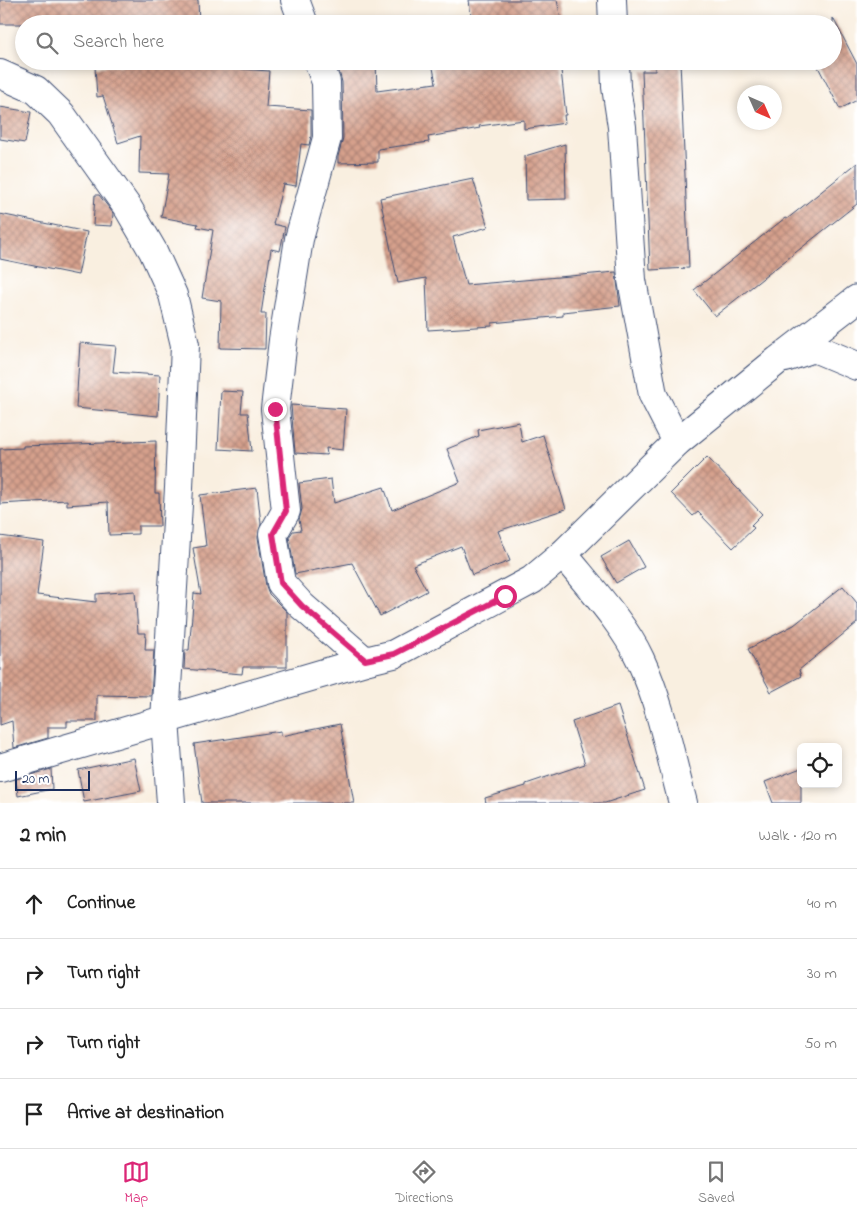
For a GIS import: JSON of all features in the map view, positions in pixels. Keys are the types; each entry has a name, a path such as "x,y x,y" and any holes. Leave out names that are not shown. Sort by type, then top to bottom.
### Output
{"street":[{"path":"295,0 301,15"},
{"path":"612,0 613,15"},
{"path":"321,70 326,82 327,138 299,239 284,340 275,409 286,511 273,534 281,583 302,606 365,660"},
{"path":"615,70 622,127 632,280 653,395 677,442"},
{"path":"0,74 36,90 61,114 128,208 153,251 173,295 185,345 179,488 165,720 171,803"},
{"path":"0,768 365,660 394,654 505,596 532,580 563,554 677,442 857,299"},
{"path":"778,360 814,348 857,366"},
{"path":"563,554 616,620 640,658 654,694 683,803"}],"building":[{"path":"0,0 198,0 199,15 15,15 15,24 0,24"},
{"path":"469,0 557,0 560,15 471,15"},
{"path":"842,35 857,64 857,100 840,109 820,70 842,70"},
{"path":"95,70 256,70 269,71 266,107 311,110 311,136 309,145 301,144 296,186 283,184 273,224 285,227 280,251 271,249 261,314 266,314 265,349 220,348 221,301 202,298 213,230 197,227 198,224 161,217 169,174 139,173 140,136 118,143 103,96 97,97"},
{"path":"339,70 376,70 377,91 436,83 433,70 561,70 566,115 564,115 565,123 524,129 524,120 479,126 480,128 428,137 429,142 378,149 378,162 338,163 343,138 342,82"},
{"path":"680,70 689,268 650,270 642,71"},
{"path":"0,107 31,112 25,143 0,139"},
{"path":"565,144 566,199 526,200 525,156"},
{"path":"857,163 857,204 715,316 694,290"},
{"path":"473,179 488,227 453,237 466,285 616,272 620,306 563,312 563,316 492,323 492,326 428,330 426,278 398,283 380,198"},
{"path":"95,195 99,195 113,213 112,226 93,225"},
{"path":"0,214 87,232 78,275 0,259"},
{"path":"80,343 116,346 113,372 160,375 158,416 76,408"},
{"path":"221,391 243,392 241,413 248,413 252,451 218,449"},
{"path":"291,405 346,409 343,450 326,448 327,455 295,453"},
{"path":"519,422 522,442 543,435 566,509 498,531 510,561 472,575 461,546 413,565 427,591 380,616 352,563 295,574 289,537 293,531 301,530 299,520 302,509 299,483 331,479 334,503 384,487 392,510 460,482 447,449 479,436 478,430"},
{"path":"156,441 155,493 159,493 160,526 138,526 138,534 109,535 108,502 67,505 67,500 0,504 0,449 23,448 23,446"},
{"path":"707,457 762,514 751,525 754,528 733,548 698,512 693,516 671,493"},
{"path":"257,488 261,524 258,537 266,586 269,594 287,612 287,667 243,667 242,674 184,669 185,650 189,650 194,593 201,594 193,548 206,546 200,495"},
{"path":"0,536 44,542 37,595 96,602 96,594 135,591 138,633 146,633 145,650 154,650 151,696 97,695 97,721 67,721 67,727 48,727 48,738 14,748 12,721 0,725"},
{"path":"629,541 644,567 616,583 601,557"},
{"path":"843,586 857,603 857,623 799,670 801,676 771,692 748,649 794,625"},
{"path":"618,706 645,790 605,803 486,803 485,798 526,786 526,784 585,764 572,722"},
{"path":"340,724 354,803 202,803 194,744 281,731 281,736"},
{"path":"134,758 141,791 84,802 78,770"},
{"path":"51,769 52,789 18,796 16,779"},
{"path":"797,770 797,788 801,788 801,803 773,803 765,782"}],"route":[{"path":"275,409 286,511 273,534 281,583 302,606 365,660 394,654 505,596"}]}
